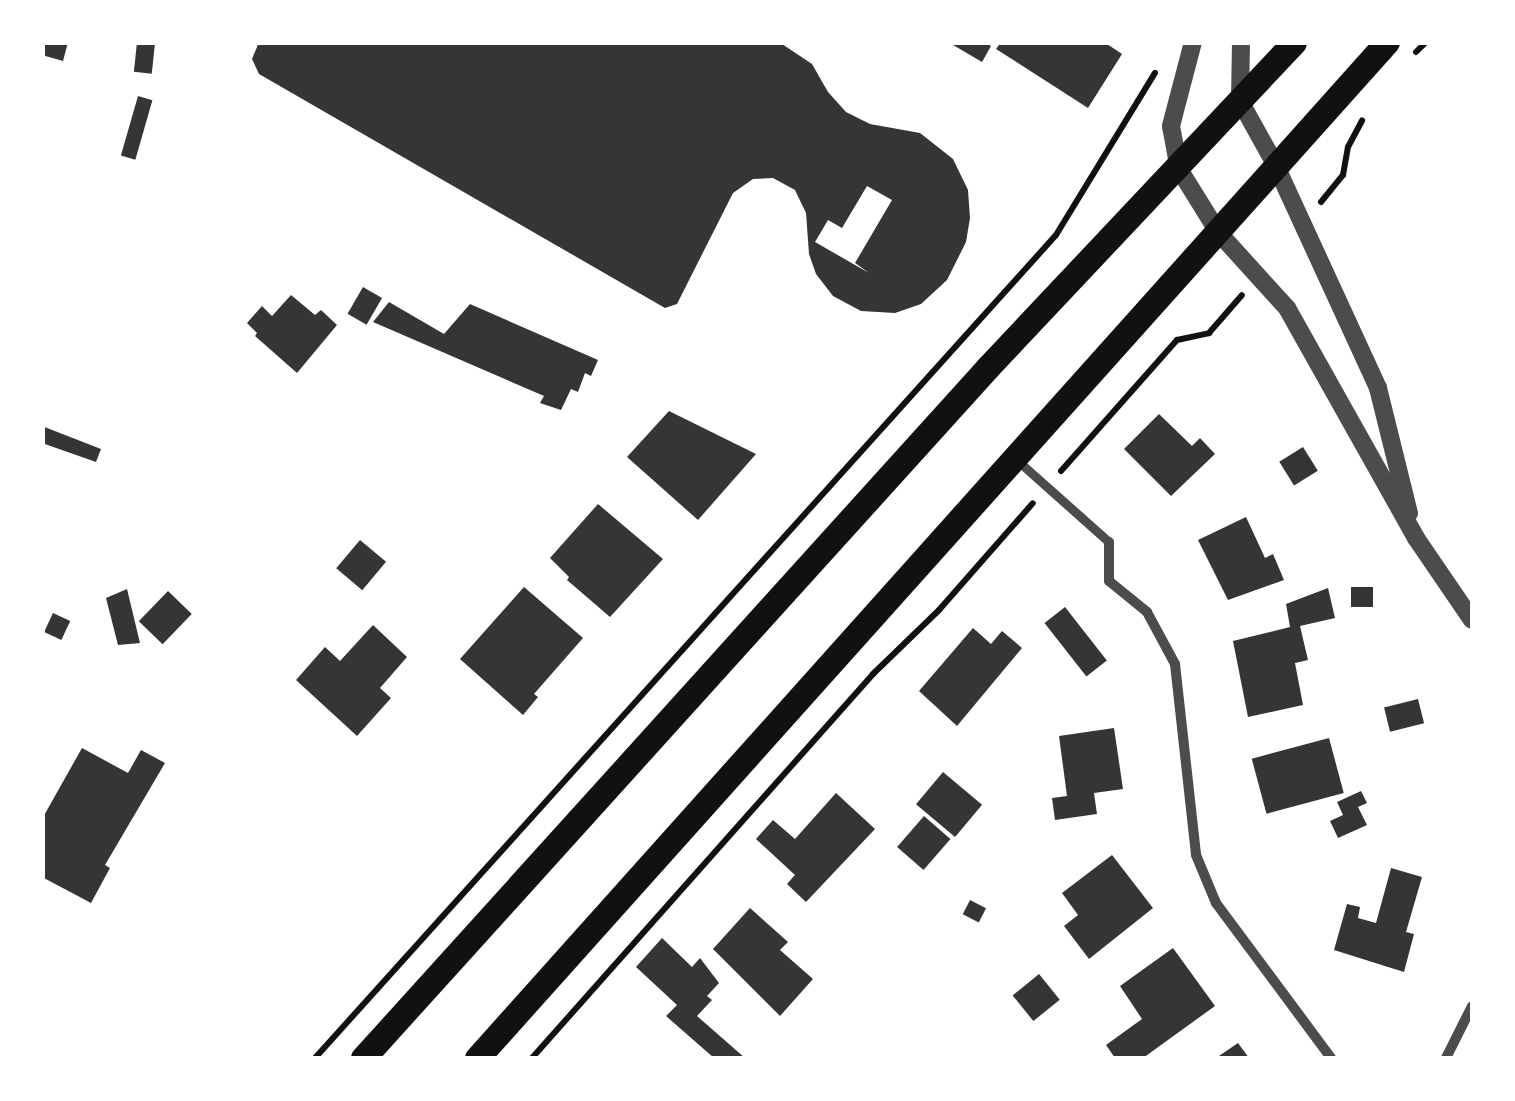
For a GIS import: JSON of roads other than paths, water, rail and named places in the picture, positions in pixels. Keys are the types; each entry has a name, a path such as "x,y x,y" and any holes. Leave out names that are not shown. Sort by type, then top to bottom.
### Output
{"main road":[{"path":"363,1058 799,573 1294,42"},
{"path":"477,1058 1012,456 1387,42"}],"street":[{"path":"1193,42 1171,126 1178,169 1218,232 1287,308 1416,538 1472,620"},
{"path":"1241,42 1240,101 1276,166 1378,388 1416,538"},
{"path":"1012,456 1109,542 1108,581 1147,612 1175,664 1196,856 1216,903 1331,1058"},
{"path":"1446,1058 1472,1006"}]}
